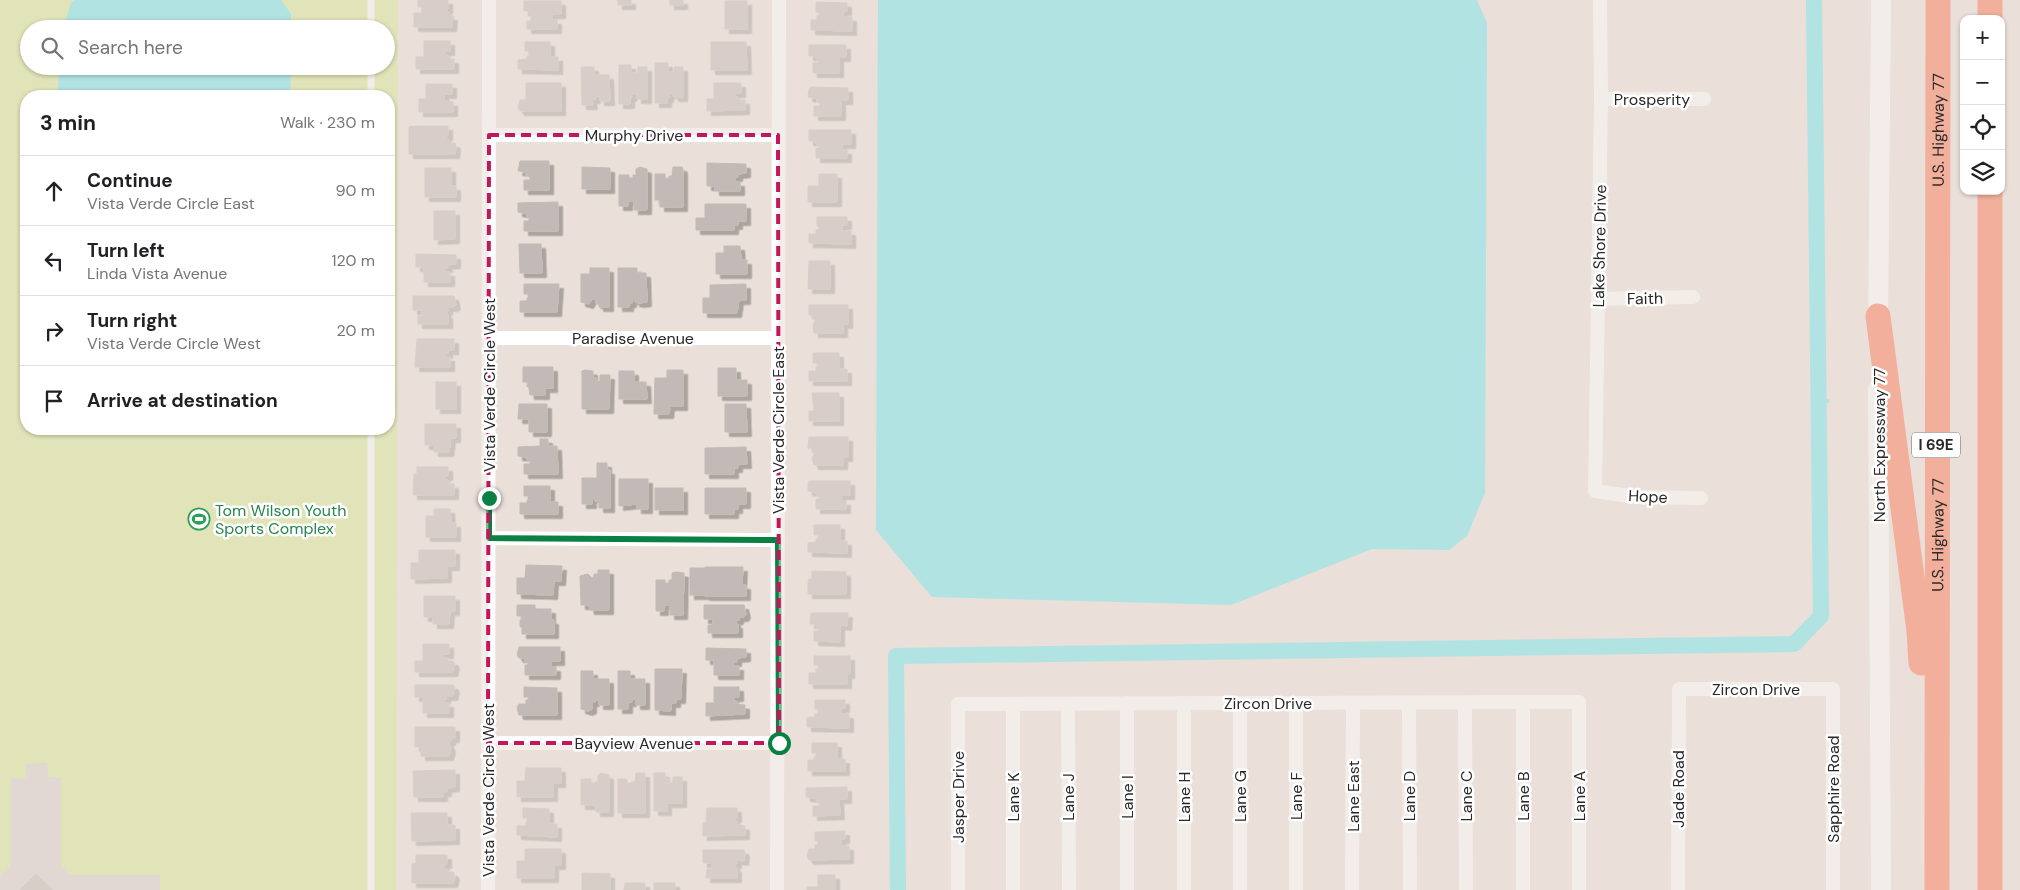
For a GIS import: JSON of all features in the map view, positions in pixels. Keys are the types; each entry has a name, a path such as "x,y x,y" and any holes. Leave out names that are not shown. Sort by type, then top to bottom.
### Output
{"highway":[{"name":"U.S. Highway 77","path":"1935,890 1938,0"},
{"path":"1990,0 1990,15"},
{"path":"1990,195 1990,890"},
{"path":"1878,316 1919,631 1935,890"}],"main road":[{"name":"North Expressway 77","path":"1881,0 1878,316 1881,890"}],"street":[{"name":"Vista Verde Circle West","path":"488,890 489,0"},
{"name":"Vista Verde Circle East","path":"777,890 779,743 779,0"},
{"name":"Lake Shore Drive","path":"1595,491 1601,99 1600,0"},
{"name":"Prosperity","path":"1601,99 1704,99"},
{"name":"Murphy Drive","path":"489,135 778,135"},
{"name":"Faith","path":"1598,299 1693,297"},
{"name":"Paradise Avenue","path":"489,338 778,338"},
{"name":"Hope","path":"1595,491 1636,497 1701,498"},
{"path":"489,538 778,540"},
{"name":"Zircon Drive","path":"1678,689 1834,689"},
{"name":"Jade Road","path":"1678,689 1678,890"},
{"name":"Sapphire Road","path":"1833,890 1834,689"},
{"name":"Lane B","path":"1523,702 1523,890"},
{"name":"Zircon Drive","path":"958,704 1579,702"},
{"name":"Lane A","path":"1579,702 1580,890"},
{"name":"Lane I","path":"1127,890 1128,703"},
{"name":"Lane H","path":"1184,703 1184,890"},
{"name":"Lane G","path":"1240,703 1240,890"},
{"name":"Lane F","path":"1296,703 1296,890"},
{"name":"Lane East","path":"1352,890 1353,703"},
{"name":"Lane D","path":"1409,703 1410,890"},
{"name":"Lane C","path":"1466,703 1466,890"},
{"name":"Jasper Drive","path":"958,704 958,890"},
{"name":"Lane K","path":"1013,704 1013,890"},
{"name":"Lane J","path":"1068,704 1069,890"},
{"name":"Bayview Avenue","path":"488,743 779,743"}],"lane":[{"path":"371,0 371,20"},
{"path":"371,75 371,90"},
{"path":"371,435 371,890"}],"highlighted area":[{"path":"489,135 778,135 779,743 488,743"}],"green space":[{"name":"Tom Wilson Youth Sports Complex","path":"0,0 398,0 396,890 0,890"}],"shaded area":[{"path":"47,763 48,777 61,778 61,865 71,875 160,875 160,890 52,890 36,874 20,890 0,890 0,876 11,865 11,778 26,778 26,764"}],"water":[{"path":"75,0 281,0 291,14 291,20 66,20 71,3"},
{"path":"878,0 1477,0 1487,23 1485,493 1467,536 1449,550 1372,549 1231,605 932,597 876,530"},
{"path":"59,75 291,75 290,90 58,90"}],"building":[{"path":"418,0 448,0 446,12 449,12 449,16 453,16 452,27 414,27 414,13 422,13 422,7 418,7"},
{"path":"618,0 631,0 631,5 618,5"},
{"path":"670,0 683,0 683,5 670,5"},
{"path":"524,1 561,1 561,14 552,14 552,20 557,20 557,29 527,29 527,21 531,21 531,13 524,11"},
{"path":"725,1 747,1 747,29 725,29"},
{"path":"816,2 847,3 847,11 843,11 843,17 852,17 852,31 811,30 811,20 817,20 817,16 819,16 819,12 816,12"},
{"path":"424,41 450,41 450,51 445,51 445,55 448,55 448,59 454,59 454,69 416,69 416,57 424,57"},
{"path":"525,42 550,42 550,57 558,57 558,70 518,69 518,60 527,59 527,56 529,56 529,51 525,51"},
{"path":"711,42 746,42 747,70 711,70"},
{"path":"809,45 846,45 846,57 839,57 839,73 813,73 813,63 818,63 818,59 816,59 816,56 809,56"},
{"path":"655,63 668,63 668,72 674,72 674,67 683,67 683,97 674,97 674,94 669,94 667,103 655,103"},
{"path":"619,65 631,65 631,73 638,73 638,67 647,67 647,99 637,99 637,94 633,94 630,97 630,104 619,104"},
{"path":"581,67 594,67 594,75 609,75 610,101 600,101 600,96 596,96 596,99 592,99 593,105 582,105"},
{"path":"526,83 561,83 561,111 520,111 518,108 520,100 526,100"},
{"path":"714,83 741,83 741,93 735,93 735,97 738,97 738,100 745,100 745,110 707,111 707,99 714,99"},
{"path":"426,84 452,84 452,94 444,94 444,101 453,102 453,112 419,112 419,99 426,99"},
{"path":"811,87 848,88 848,100 841,100 841,116 814,116 814,106 820,106 820,102 817,102 817,98 808,97"},
{"path":"448,126 446,140 449,140 449,143 455,143 455,154 409,154 409,127"},
{"path":"809,130 851,130 851,144 842,144 842,150 847,150 847,158 816,158 816,148 819,148 819,144 816,144 816,141 809,141"},
{"path":"520,161 549,161 549,190 524,190 524,180 530,180 530,176 526,176 526,172 518,171"},
{"path":"707,163 746,164 746,173 738,174 738,177 735,177 735,182 740,182 740,191 715,191 715,186 707,186"},
{"path":"582,167 610,168 610,189 582,189"},
{"path":"640,167 647,169 647,210 634,210 634,201 628,201 628,206 619,206 619,175 629,175 629,178 633,178 633,175 636,175 636,169"},
{"path":"673,167 682,167 683,169 683,207 660,207 660,200 655,200 655,174 665,174 665,179 669,179 669,176 672,176"},
{"path":"425,168 451,168 451,186 456,186 456,197 425,197"},
{"path":"819,174 837,174 837,202 808,202 808,186 819,186"},
{"path":"558,202 558,231 524,231 524,221 529,221 529,217 527,217 527,214 518,212 518,203"},
{"path":"705,204 746,204 746,221 738,221 738,225 734,225 734,230 696,230 696,218 705,218"},
{"path":"434,211 455,211 455,239 434,240"},
{"path":"817,217 847,217 847,225 842,225 842,231 851,231 851,244 809,243 809,234 816,234 816,230 819,230"},
{"path":"519,244 541,244 542,273 520,273"},
{"path":"724,246 740,246 741,260 747,260 747,274 716,274 716,253 724,253"},
{"path":"416,254 456,255 456,264 447,265 448,268 444,268 445,272 450,272 450,282 424,282 424,267 416,267"},
{"path":"809,261 830,261 830,289 808,289"},
{"path":"590,268 609,268 609,307 599,307 599,304 596,304 596,299 592,299 589,304 581,302 581,274 590,274"},
{"path":"618,268 637,268 637,273 646,273 647,302 639,303 632,300 632,303 629,303 629,307 618,307"},
{"path":"524,284 559,284 557,312 520,312 520,301 527,301 527,298 530,298 530,294 524,294"},
{"path":"746,284 746,300 739,300 737,313 703,313 703,298 710,298 710,285"},
{"path":"413,296 454,296 456,305 448,307 448,311 446,311 446,314 448,314 448,324 418,324 418,316 422,316 422,310 413,310"},
{"path":"809,305 848,305 848,324 843,324 843,333 814,333 813,325 816,319 812,319 812,315 809,315"},
{"path":"417,339 454,339 454,350 448,350 448,354 445,353 445,357 450,357 450,367 415,367"},
{"path":"813,353 839,353 839,369 847,369 847,381 809,381 809,371 816,371 816,367 818,367 818,363 813,363"},
{"path":"523,367 553,367 553,388 545,388 545,395 530,395 528,382 523,382"},
{"path":"718,368 736,368 736,380 747,380 747,396 718,396"},
{"path":"667,370 683,370 683,406 670,406 669,414 654,414 655,378 667,378"},
{"path":"582,371 593,371 593,378 596,378 596,381 600,381 600,375 610,375 609,409 582,409"},
{"path":"619,371 634,371 634,382 646,382 647,399 619,399"},
{"path":"436,382 456,382 456,409 436,409"},
{"path":"812,393 839,393 839,421 809,421 809,411 814,411"},
{"path":"519,404 547,404 547,432 529,432 529,419 518,419"},
{"path":"725,404 746,404 747,432 725,432"},
{"path":"425,424 456,424 456,438 451,438 449,452 434,452 434,445 425,445"},
{"path":"809,437 848,437 848,457 843,457 843,465 814,465 812,458 816,451 808,448"},
{"path":"540,439 548,439 548,446 557,446 558,474 524,474 524,464 530,464 530,460 527,460 527,457 518,456 518,447 540,446"},
{"path":"746,447 747,464 738,464 738,468 734,468 734,474 705,474 705,448"},
{"path":"597,463 607,463 607,470 610,470 610,508 599,508 599,501 595,501 595,498 592,498 592,504 582,504 582,478 597,478"},
{"path":"417,467 448,467 448,476 445,476 445,480 448,480 448,484 454,484 454,495 413,495 414,474 417,474"},
{"path":"619,479 648,479 648,509 637,509 637,504 619,506"},
{"path":"850,481 850,495 841,495 841,501 846,501 846,509 816,509 816,499 819,499 819,495 816,495 816,492 808,491 808,482"},
{"path":"524,486 550,486 550,502 558,502 558,514 520,514 520,503 527,503 527,500 530,500 530,496 524,496"},
{"path":"655,488 683,488 683,510 655,510"},
{"path":"705,488 746,488 746,504 738,504 738,509 734,509 734,514 705,514"},
{"path":"434,509 450,509 451,523 456,523 456,537 426,537 426,516 434,516"},
{"path":"814,525 840,525 840,541 847,541 847,553 808,552 808,543 816,542 816,539 819,539 819,535 814,535"},
{"path":"419,550 455,550 455,566 447,566 447,578 411,579 411,563 419,563"},
{"path":"526,565 562,566 561,581 554,581 553,595 517,594 517,578 525,578"},
{"path":"705,567 743,567 742,585 746,585 746,596 705,596"},
{"path":"690,568 705,568 705,595 690,595"},
{"path":"598,570 609,570 609,610 590,610 589,605 581,605 580,576 588,574 592,578 594,574 598,574"},
{"path":"812,571 846,572 846,594 808,594 808,583 809,579 812,579"},
{"path":"672,573 684,573 683,615 670,615 670,605 664,605 664,611 656,611 656,580 665,580 665,583 669,583 669,580 672,580"},
{"path":"424,596 455,596 455,611 450,611 449,624 433,624 433,617 424,617"},
{"path":"517,605 535,605 535,609 551,609 551,620 554,620 554,634 522,634 520,620 522,620 522,616 517,616"},
{"path":"704,605 744,605 746,614 744,617 739,617 739,620 736,620 738,633 708,633 708,625 713,625 713,619 704,619"},
{"path":"811,613 848,613 847,626 840,625 840,642 814,641 814,631 819,631 819,627 816,627 817,624 810,624"},
{"path":"423,644 449,644 449,654 443,654 443,658 447,658 447,661 453,661 455,664 453,672 415,672 415,661 423,661"},
{"path":"519,647 560,647 560,661 551,661 551,667 556,667 556,675 525,675 525,665 528,665 528,662 525,662 525,658 519,658 517,655"},
{"path":"706,648 746,649 746,657 737,658 737,662 734,662 734,666 739,666 739,675 714,675 714,660 706,660"},
{"path":"814,656 850,656 850,674 847,674 847,684 809,684 809,673 816,673 816,669 819,670 819,665 814,665"},
{"path":"655,669 682,669 681,699 676,699 676,703 671,703 671,711 655,710"},
{"path":"581,671 593,671 593,679 609,679 609,705 599,705 599,700 595,700 595,702 592,702 592,709 588,711 581,709"},
{"path":"618,671 630,671 630,679 645,679 645,705 636,705 636,699 632,699 632,702 628,702 628,709 618,709"},
{"path":"415,685 453,685 455,688 453,696 446,696 446,699 444,699 444,703 449,703 449,713 423,713 423,697 415,697"},
{"path":"524,687 557,688 557,715 519,715 517,707 519,704 526,704 526,700 529,700 529,697 524,697"},
{"path":"714,687 739,687 739,697 734,697 734,701 737,701 737,704 745,705 745,714 706,716 706,703 714,703"},
{"path":"815,700 845,700 845,708 841,708 841,714 849,714 849,728 807,727 807,718 815,717 815,714 818,714 818,709 815,709"},
{"path":"415,727 455,727 455,738 451,738 451,741 448,741 451,748 449,756 421,756 421,747 415,747"},
{"path":"812,743 837,743 837,759 845,759 845,771 808,771 808,760 814,760 814,757 817,757 817,753 812,753"},
{"path":"526,768 561,768 561,783 553,783 553,797 517,797 517,781 525,781"},
{"path":"455,770 455,787 447,788 447,792 443,792 443,797 414,797 413,771"},
{"path":"601,773 609,775 609,812 596,812 596,805 581,805 581,779 591,779 591,784 595,784 595,782 598,782 598,775"},
{"path":"636,773 645,773 645,813 618,813 618,779 627,779 627,784 631,785 631,782 635,782"},
{"path":"654,773 665,773 665,779 669,779 668,783 673,783 673,777 682,777 682,803 667,803 667,811 654,811"},
{"path":"847,787 847,799 839,799 840,815 813,816 813,806 819,806 819,801 816,801 816,798 806,797 806,788"},
{"path":"523,808 549,809 549,824 557,824 557,837 517,835 517,826 526,826 526,822 529,822 529,818 523,818"},
{"path":"707,808 737,808 737,818 735,818 735,821 737,821 737,825 745,826 745,835 703,836 703,823 706,823"},
{"path":"411,813 447,813 447,825 455,825 455,840 412,841"},
{"path":"845,831 845,839 841,839 841,846 849,846 849,859 809,860 807,856 809,849 815,849 815,845 818,845 818,841 815,841 815,832"},
{"path":"525,849 561,849 561,865 554,865 554,878 517,878 517,861 525,861"},
{"path":"703,850 744,850 744,861 737,860 737,864 735,864 737,878 706,878 707,869 712,869 712,863 703,863"},
{"path":"416,855 447,855 447,864 444,864 444,869 447,869 447,872 453,872 455,876 453,883 412,883 412,864 416,863"},
{"path":"582,873 610,874 610,890 582,890"},
{"path":"36,874 52,890 20,890"},
{"path":"818,875 835,875 835,890 807,890 807,887 818,887"},
{"path":"625,883 645,883 645,890 624,890"},
{"path":"654,883 675,883 675,890 654,890"}],"waterway":[{"path":"898,890 896,656 1794,644 1821,616 1814,0"},
{"path":"1818,401 1827,401"}],"place":[{"name":"Tom Wilson Youth Sports Complex","path":"199,519"}],"route":[{"path":"489,498 489,538 778,540 779,743"}]}
